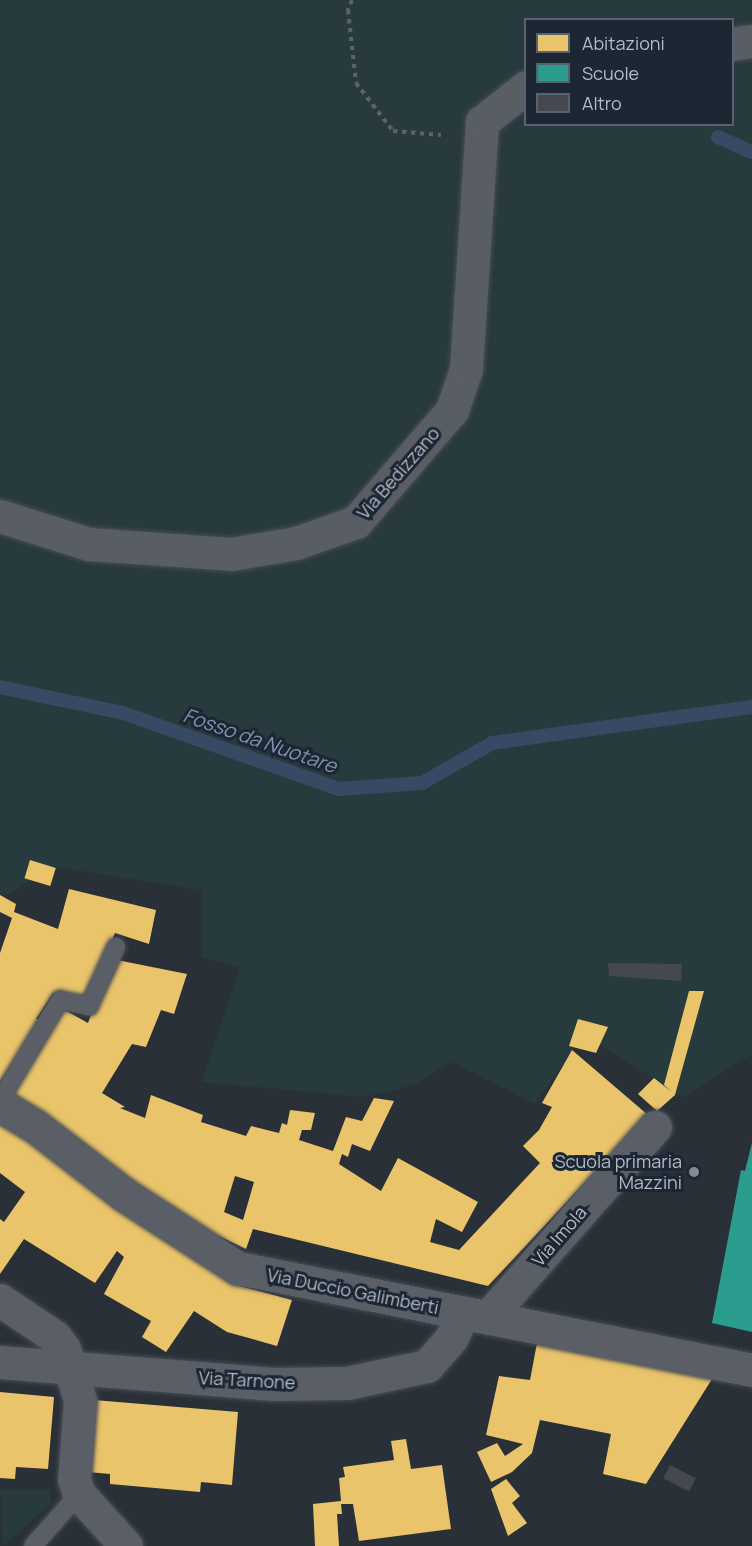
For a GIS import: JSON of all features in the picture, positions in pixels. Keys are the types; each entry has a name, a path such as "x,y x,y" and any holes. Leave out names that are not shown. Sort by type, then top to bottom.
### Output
{"street":[{"path":"734,44 752,41"},
{"path":"482,122 524,88"},
{"name":"Via Bedizzano","path":"0,516 89,544 231,554 296,543 356,522 452,410 466,369 482,122"},
{"name":"Via Duccio Galimberti","path":"0,1105 35,1126 125,1195 238,1268 282,1280 475,1315 752,1370"},
{"name":"Via Imola","path":"475,1315 655,1127"},
{"path":"0,1300 55,1337 64,1349 80,1400 74,1479 79,1494 126,1546"},
{"name":"Via Tarnone","path":"0,1362 274,1384 347,1383 427,1366 475,1315"}],"lane":[{"path":"0,1100 60,1000 89,1006 116,947"},
{"path":"33,1546 79,1494"}],"path":[{"path":"352,0 348,10 356,83 393,131 443,135 482,122"}],"green space":[{"path":"0,0 752,0 752,1054 683,1097 584,1034 535,1104 452,1062 413,1085 365,1097 202,1082 240,967 202,957 202,890 57,867 0,898"},
{"path":"0,1489 50,1490 50,1505 3,1546"}],"building: Abitazioni":[{"path":"30,860 56,868 50,886 24,878"},
{"path":"69,889 156,910 149,944 115,933 87,999 53,993 36,1019 43,1019 0,1081 0,953 12,918 0,912 0,895 16,904 14,912 58,929"},
{"path":"117,960 187,974 174,1014 161,1010 146,1047 132,1044 102,1093 125,1107 120,1108 145,1118 151,1095 203,1115 201,1122 246,1136 251,1126 279,1133 282,1123 287,1125 290,1110 315,1113 311,1130 302,1130 299,1140 333,1151 346,1117 362,1121 374,1098 394,1101 370,1151 352,1144 348,1157 342,1154 339,1164 381,1191 398,1158 478,1202 462,1232 436,1219 430,1242 459,1250 540,1163 523,1146 539,1130 552,1107 542,1103 572,1050 648,1115 488,1286 253,1229 246,1249 160,1208 7,1099 63,1009 88,1023 100,990","holes":["235,1176 254,1182 243,1220 224,1212"]},
{"path":"689,991 704,991 675,1095 657,1111 638,1094 654,1078 672,1092 664,1085"},
{"path":"578,1019 608,1027 596,1053 569,1046"},
{"path":"0,1113 240,1286 292,1300 277,1346 227,1332 194,1311 166,1352 142,1337 151,1321 104,1294 124,1257 117,1251 95,1283 24,1239 0,1274 0,1219 4,1222 25,1192 0,1173"},
{"path":"537,1343 712,1379 646,1484 603,1474 611,1434 540,1420 532,1453 512,1472 491,1482 477,1452 497,1443 505,1456 523,1444 486,1435 499,1376 530,1380"},
{"path":"0,1392 54,1397 48,1469 16,1467 15,1479 0,1478"},
{"path":"94,1400 238,1412 232,1485 201,1482 200,1492 110,1484 110,1474 88,1472"},
{"path":"406,1439 411,1469 442,1465 451,1529 359,1541 353,1504 341,1504 342,1514 337,1514 339,1546 315,1546 313,1504 341,1501 339,1478 345,1477 343,1467 394,1460 391,1441"},
{"path":"506,1479 520,1496 512,1503 527,1523 508,1536 491,1489"}],"building: Scuole":[{"path":"752,1143 752,1332 712,1323 741,1170 745,1171"}],"building: Altro":[{"path":"608,963 682,964 681,981 609,976"},
{"path":"670,1465 696,1478 689,1492 663,1478"}],"waterway":[{"path":"718,137 752,152"},
{"name":"Fosso da Nuotare","path":"0,687 123,713 339,789 422,783 492,743 752,707"}],"place":[{"name":"Scuola primaria Mazzini","path":"694,1172"}]}
